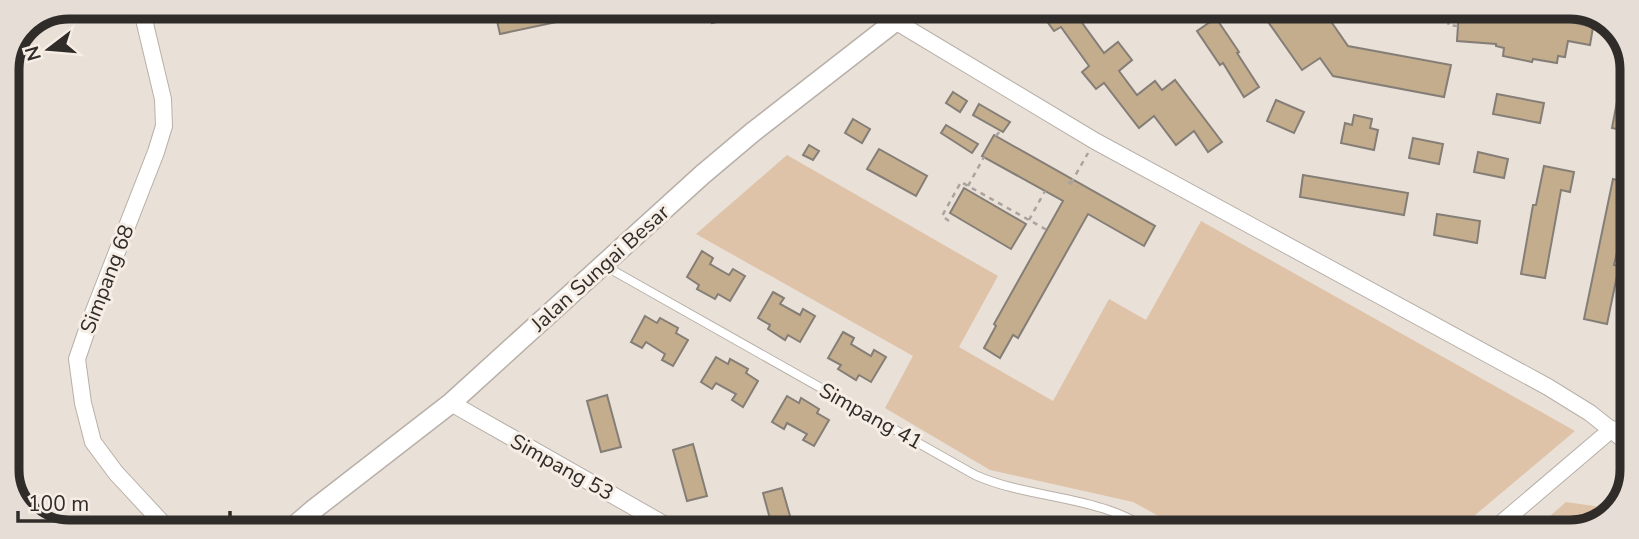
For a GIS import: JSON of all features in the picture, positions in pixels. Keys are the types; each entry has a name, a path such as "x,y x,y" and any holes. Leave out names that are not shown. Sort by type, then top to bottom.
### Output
{"street":[{"name":"Simpang 68","path":"144,19 163,99 164,126 77,359 83,404 93,442 159,520"},
{"name":"Jalan Sungai Besar","path":"301,520 451,403 753,132 898,19"},
{"path":"909,19 1095,141 1548,387 1590,413 1620,436"},
{"name":"Simpang 53","path":"451,403 656,520"},
{"path":"1505,520 1612,429"}],"lane":[{"name":"Simpang 41","path":"604,265 975,475 996,484 1107,509 1134,520"}],"path":[{"path":"1449,19 1448,25 1458,26"},
{"path":"996,136 1000,131"},
{"path":"1078,187 1070,183 1095,141"},
{"path":"968,186 984,157"},
{"path":"949,220 942,216 961,182 1047,230"},
{"path":"1029,220 1045,191"}],"shaded area":[{"path":"787,155 998,276 959,347 1053,401 1109,299 1146,320 1201,221 1575,431 1469,520 1166,520 1133,502 990,470 885,408 913,356 696,234"},
{"path":"1566,502 1602,507 1586,517 1546,520"}],"building":[{"path":"497,19 566,20 500,34"},
{"path":"711,19 730,19 712,23"},
{"path":"1045,19 1079,19 1104,53 1118,42 1132,60 1119,71 1137,95 1155,81 1162,90 1175,80 1222,142 1208,152 1194,131 1176,145 1154,116 1139,128 1104,83 1096,89 1082,72 1089,66 1061,27 1054,31"},
{"path":"1217,19 1259,87 1244,97 1223,63 1220,65 1197,31"},
{"path":"1266,19 1329,19 1348,46 1451,65 1444,97 1333,76 1320,58 1302,70"},
{"path":"1458,19 1570,19 1571,22 1593,27 1590,45 1568,41 1565,57 1558,56 1557,63 1533,59 1532,62 1503,56 1504,48 1496,44 1457,41"},
{"path":"1619,91 1620,130 1612,128"},
{"path":"953,92 967,101 960,112 946,103"},
{"path":"1497,94 1544,103 1540,123 1493,114"},
{"path":"1276,100 1304,112 1294,133 1267,121"},
{"path":"979,104 1010,122 1003,132 973,115"},
{"path":"1354,115 1372,119 1370,128 1378,130 1374,150 1341,143 1345,123 1352,125"},
{"path":"853,119 870,129 862,143 845,133"},
{"path":"946,125 978,144 972,153 941,133"},
{"path":"994,135 1155,226 1144,246 1088,214 1018,338 1013,335 1000,358 984,348 996,326 994,324 1063,201 982,156"},
{"path":"1413,138 1443,144 1439,164 1409,158"},
{"path":"809,145 819,151 813,160 803,155"},
{"path":"879,149 927,176 916,196 867,169"},
{"path":"1478,152 1508,159 1504,178 1474,172"},
{"path":"1544,166 1574,172 1570,192 1561,190 1545,278 1521,274 1533,205 1536,205"},
{"path":"1303,175 1408,193 1404,215 1300,197"},
{"path":"1613,179 1620,181 1620,240 1614,265 1619,266 1607,324 1584,319"},
{"path":"964,188 1026,224 1011,249 950,213"},
{"path":"1437,214 1480,221 1477,243 1434,235"},
{"path":"702,251 713,258 710,264 729,275 733,269 745,276 730,301 718,294 715,299 697,289 699,285 687,277"},
{"path":"773,292 784,298 780,304 800,315 803,309 815,316 800,342 788,335 785,340 768,329 770,325 758,318"},
{"path":"645,316 657,323 660,318 678,328 676,333 688,340 673,366 662,360 665,354 646,342 642,348 631,342"},
{"path":"843,332 854,338 851,344 871,356 874,350 886,357 871,382 859,375 856,380 838,369 841,365 828,358"},
{"path":"716,357 728,364 730,359 748,369 746,373 758,381 743,407 732,400 736,394 716,383 712,389 701,382"},
{"path":"607,395 621,447 601,452 587,401"},
{"path":"787,396 799,403 801,398 819,409 817,413 829,420 814,446 803,440 807,434 787,423 784,429 772,422"},
{"path":"693,444 707,496 687,501 673,450"},
{"path":"782,488 791,520 770,520 763,493"}]}
